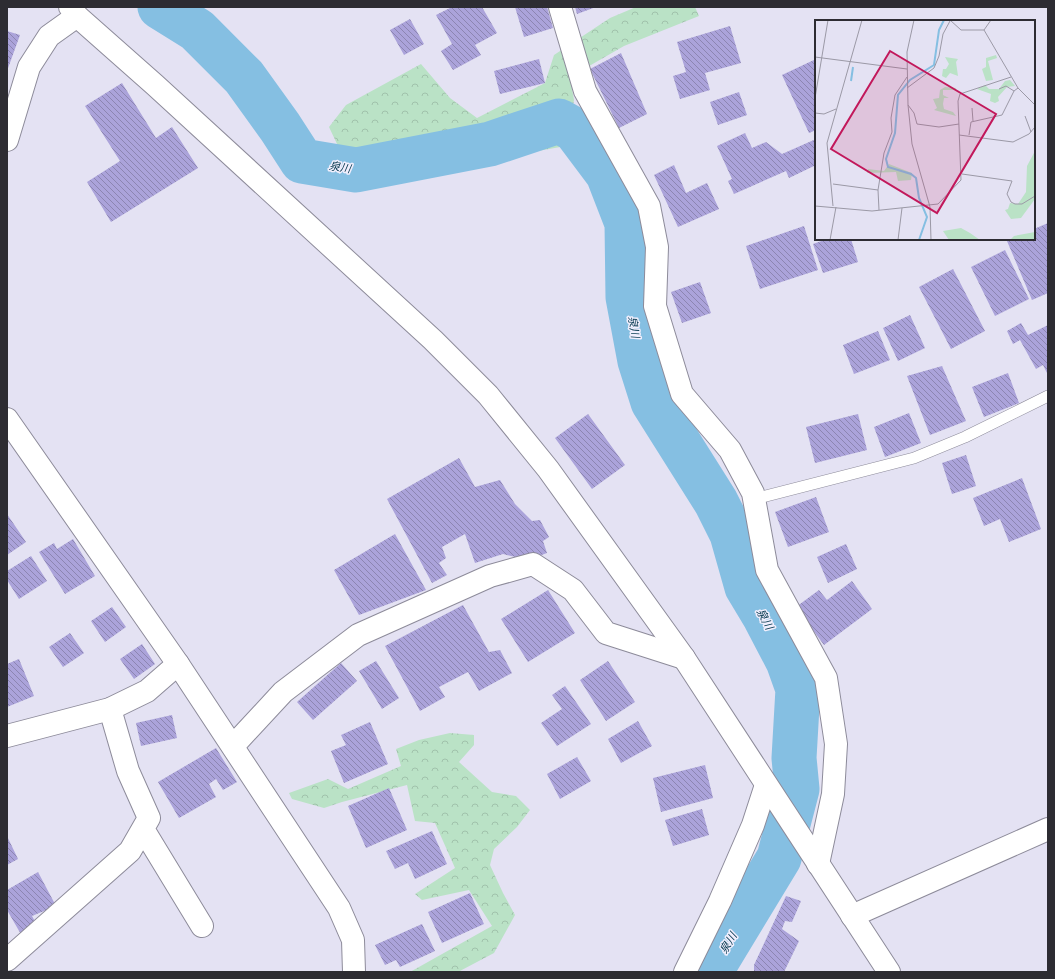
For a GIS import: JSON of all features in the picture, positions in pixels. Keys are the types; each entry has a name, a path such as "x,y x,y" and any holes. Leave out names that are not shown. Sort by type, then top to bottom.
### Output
{"street":[{"path":"560,7 585,90 649,206 657,247 655,306 682,394 730,450 753,493 767,570 826,678 836,744 835,766 833,794 815,859"},
{"path":"7,140 29,67 49,36 79,10 155,85 433,340 488,395 548,469 684,658 888,972"},
{"path":"7,419 178,664 339,908 353,940 354,972"},
{"path":"233,746 283,692 358,635 490,576 533,564 573,590 606,633 684,658"},
{"path":"7,736 110,709 147,691 178,664"},
{"path":"7,960 130,851 149,818 128,771 110,709"},
{"path":"685,972 720,901 768,787"},
{"path":"143,829 202,926"},
{"path":"852,916 1048,829"}],"lane":[{"path":"754,499 914,458 965,437 1048,396"}],"green space":[{"path":"636,7 695,7 699,16 624,46 570,77 574,100 566,146 360,182 346,163 329,127 346,105 421,64 450,98 477,118 545,83 554,55 610,18"},
{"path":"450,733 474,735 474,745 459,762 492,792 516,796 530,810 517,827 494,849 490,865 515,915 494,953 458,972 410,972 492,926 469,890 422,900 415,894 455,868 435,823 415,821 407,785 324,808 292,799 289,793 328,779 348,789 401,766 396,749 419,740"}],"building":[{"path":"452,7 482,7 497,33 475,45 481,55 453,70 441,51 452,44 436,15"},
{"path":"515,7 547,7 553,28 524,37"},
{"path":"575,7 596,7 577,14"},
{"path":"410,19 424,44 404,55 390,30"},
{"path":"730,26 741,63 705,73 710,90 680,99 673,76 686,72 677,42"},
{"path":"7,31 20,35 7,71"},
{"path":"621,53 647,114 619,128 590,69"},
{"path":"539,59 545,83 500,94 494,71"},
{"path":"815,59 815,130 809,133 782,75"},
{"path":"122,83 156,138 172,127 198,168 111,222 87,182 120,161 85,106"},
{"path":"739,92 747,115 718,125 710,102"},
{"path":"745,133 752,148 766,142 782,154 815,139 815,165 789,178 786,171 734,194 728,181 732,179 717,146"},
{"path":"674,165 686,193 707,183 719,209 678,227 654,175"},
{"path":"1048,223 1048,293 1032,300 1007,241 1035,240 1035,229"},
{"path":"804,226 818,270 760,289 746,246"},
{"path":"824,240 851,240 858,262 823,273 813,244"},
{"path":"1005,250 1029,299 995,316 971,267"},
{"path":"953,269 985,331 951,349 919,287"},
{"path":"700,282 711,313 682,323 671,292"},
{"path":"910,315 925,348 898,361 883,328"},
{"path":"1021,323 1028,335 1048,325 1048,375 1043,365 1036,369 1020,340 1013,344 1007,331"},
{"path":"878,331 890,360 854,374 843,345"},
{"path":"942,366 966,421 930,435 907,376"},
{"path":"1008,373 1019,403 984,417 972,387"},
{"path":"909,413 921,443 885,457 874,427"},
{"path":"588,414 625,465 592,489 555,438"},
{"path":"858,414 867,450 815,463 806,427"},
{"path":"966,455 976,486 952,494 942,463"},
{"path":"459,458 475,487 500,480 515,504 532,521 540,520 549,537 543,541 547,553 528,560 503,554 475,563 465,534 442,547 446,558 439,563 447,575 432,583 387,499"},
{"path":"1022,478 1041,529 1009,542 1000,519 984,526 973,498"},
{"path":"816,497 829,532 788,547 775,512"},
{"path":"7,514 26,542 7,555"},
{"path":"395,534 426,590 359,615 334,570"},
{"path":"73,539 95,576 65,594 39,552 54,543 57,549"},
{"path":"846,544 857,569 828,583 817,557"},
{"path":"31,556 47,581 19,599 7,580 7,571"},
{"path":"852,581 872,609 824,645 796,607 819,590 827,600"},
{"path":"548,590 575,633 528,662 501,619"},
{"path":"463,605 489,652 500,650 512,673 479,691 468,672 439,687 445,697 420,711 385,646"},
{"path":"112,607 126,627 105,642 91,621"},
{"path":"70,633 84,653 63,667 49,647"},
{"path":"142,644 155,664 134,679 120,659"},
{"path":"19,659 34,696 7,707 7,664"},
{"path":"376,661 399,698 382,709 359,671"},
{"path":"608,661 635,702 606,721 580,680"},
{"path":"341,663 357,681 313,720 297,702"},
{"path":"565,686 591,724 557,746 541,723 562,709 552,695"},
{"path":"172,715 177,738 141,746 136,723"},
{"path":"638,721 652,746 621,763 608,739"},
{"path":"370,722 388,764 344,783 331,751 346,745 341,735"},
{"path":"216,748 237,782 223,790 216,779 209,784 216,797 179,818 158,782"},
{"path":"577,757 591,781 560,799 547,774"},
{"path":"705,765 713,798 661,812 653,778"},
{"path":"389,788 407,830 366,848 348,806"},
{"path":"702,809 709,835 673,846 665,820"},
{"path":"432,831 447,864 415,879 408,863 395,869 386,851"},
{"path":"7,836 18,859 7,865"},
{"path":"38,872 56,906 32,916 38,927 22,936 7,910 7,890"},
{"path":"470,893 484,924 442,943 428,912"},
{"path":"786,896 801,901 792,922 785,921 782,929 799,941 784,972 754,972 754,965"},
{"path":"422,924 435,951 400,967 396,960 385,965 375,945"}],"waterway":[{"name":"泉川","path":"160,7 197,30 244,77 280,127 302,161 356,170 490,144 559,121 575,130 608,174 627,223 628,297 640,361 653,402 716,502 732,534 747,587 765,617 788,661 798,689 794,758 797,789 779,858 710,972"}]}
